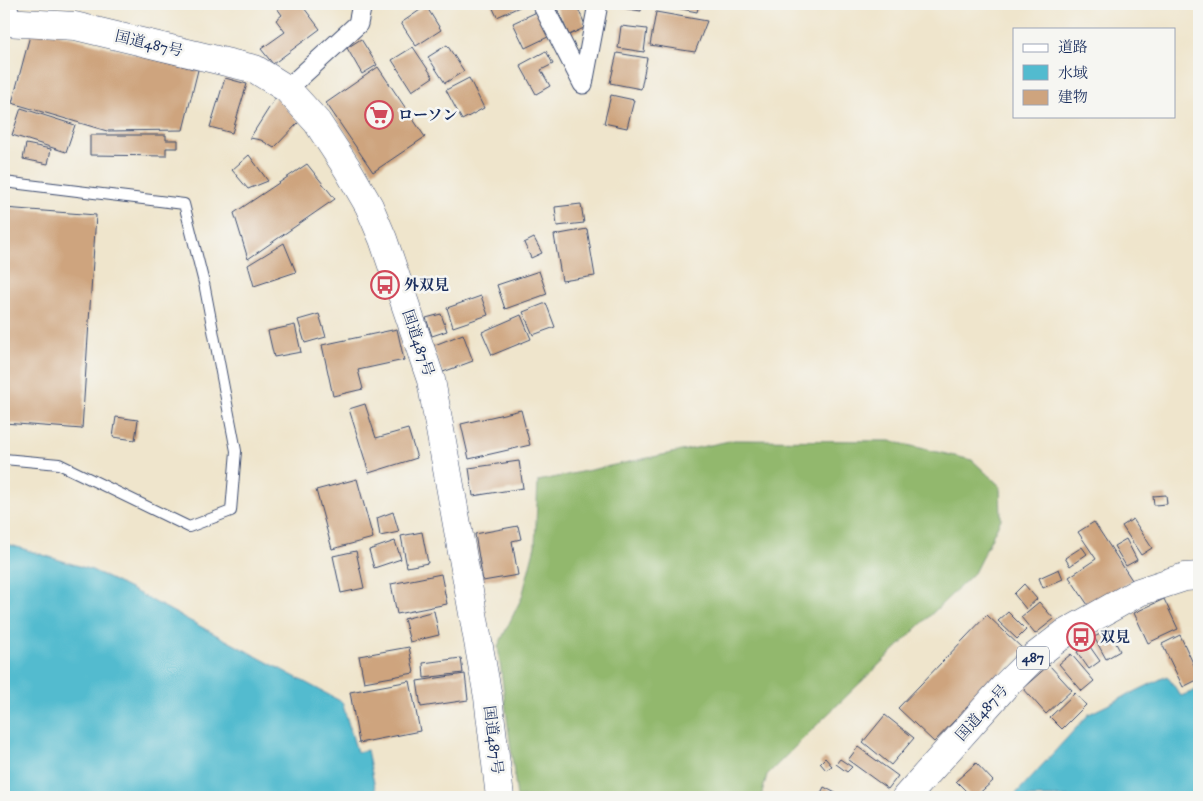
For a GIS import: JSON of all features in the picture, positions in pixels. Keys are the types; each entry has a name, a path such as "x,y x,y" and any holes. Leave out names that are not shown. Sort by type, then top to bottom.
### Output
{"highway":[{"name":"国道487号","path":"10,16 75,26 255,69 287,89 316,122 347,168 369,206 431,380 488,697 500,797"},
{"name":"国道487号","path":"906,797 1005,686 1034,657 1064,634 1139,592 1185,576 1199,576"}],"street":[{"path":"287,89 358,24 362,4"},
{"path":"542,4 583,84 598,4"}],"lane":[{"path":"4,182 184,204 204,283 236,451 231,511 189,527 59,464 4,460"}],"green space":[{"path":"734,440 890,441 972,460 1000,486 1001,519 974,573 767,775 761,797 517,797 498,646 522,597 535,546 538,481"}],"water":[{"path":"4,543 92,570 342,702 357,752 367,750 377,797 4,797"},
{"path":"1167,676 1181,696 1199,689 1199,797 1013,797 1089,714"}],"building":[{"path":"274,4 301,4 320,29 273,64 261,49 285,32 276,20 282,15"},
{"path":"491,4 526,4 497,17"},
{"path":"555,4 576,4 586,27 569,35"},
{"path":"623,4 642,4 641,11 622,8"},
{"path":"661,4 699,4 697,12"},
{"path":"426,6 441,30 416,46 401,23"},
{"path":"539,11 550,36 525,48 513,23"},
{"path":"656,12 707,21 695,52 650,45"},
{"path":"621,26 647,29 644,52 618,48"},
{"path":"32,28 198,70 183,130 107,131 12,103"},
{"path":"361,39 377,65 362,74 347,48"},
{"path":"447,45 464,71 445,83 428,57"},
{"path":"413,47 433,77 412,91 392,60"},
{"path":"546,51 553,64 541,70 550,86 536,94 520,65"},
{"path":"617,53 647,58 641,89 610,83"},
{"path":"378,67 425,137 373,172 326,103"},
{"path":"225,78 247,84 232,133 210,127"},
{"path":"469,78 484,108 462,120 446,90"},
{"path":"611,95 634,100 627,128 604,123"},
{"path":"276,97 299,122 274,148 261,140 250,138"},
{"path":"21,108 75,125 66,152 12,135"},
{"path":"90,135 166,135 166,140 178,140 178,148 166,148 166,156 90,155"},
{"path":"26,144 51,149 48,164 23,159"},
{"path":"249,155 268,181 248,189 232,170"},
{"path":"307,164 335,199 248,259 234,213"},
{"path":"581,204 584,223 557,226 555,207"},
{"path":"4,208 96,215 82,429 4,423"},
{"path":"587,229 595,276 562,281 554,235"},
{"path":"534,238 542,253 531,258 524,243"},
{"path":"284,243 296,272 254,286 248,265"},
{"path":"539,271 547,294 505,309 497,285"},
{"path":"481,296 488,315 453,327 447,308"},
{"path":"546,303 555,327 533,335 523,312"},
{"path":"319,314 326,337 305,343 298,320"},
{"path":"441,314 447,331 432,336 426,318"},
{"path":"521,315 531,339 492,355 482,332"},
{"path":"295,325 301,352 274,357 268,331"},
{"path":"397,329 404,360 358,370 363,389 333,396 322,345"},
{"path":"463,334 473,361 443,372 432,346"},
{"path":"365,404 376,438 408,429 417,458 369,473 349,409"},
{"path":"521,410 530,445 469,459 461,424"},
{"path":"116,417 138,420 135,440 113,437"},
{"path":"519,461 523,488 473,496 469,468"},
{"path":"357,479 373,538 332,549 316,490"},
{"path":"1166,495 1167,504 1154,505 1153,496"},
{"path":"393,512 399,532 380,536 377,518"},
{"path":"1133,519 1152,548 1141,555 1122,526"},
{"path":"1094,522 1132,580 1090,608 1069,577 1096,559 1078,532"},
{"path":"518,526 521,539 512,541 518,575 483,581 475,534"},
{"path":"422,532 428,563 407,567 401,536"},
{"path":"1126,539 1137,560 1126,566 1114,546"},
{"path":"395,541 401,559 374,568 369,550"},
{"path":"1082,547 1087,554 1070,566 1065,558"},
{"path":"356,551 364,588 341,593 333,556"},
{"path":"1059,569 1063,579 1043,588 1039,578"},
{"path":"441,574 447,604 397,614 391,584"},
{"path":"1024,584 1037,599 1026,609 1014,594"},
{"path":"1164,599 1178,629 1148,643 1134,613"},
{"path":"1039,602 1054,619 1035,634 1021,617"},
{"path":"434,611 439,635 410,642 404,619"},
{"path":"1008,612 1026,630 1017,639 998,621"},
{"path":"987,615 1023,649 934,742 898,708"},
{"path":"1109,630 1120,651 1106,659 1094,637"},
{"path":"1180,635 1199,676 1199,679 1183,687 1162,644"},
{"path":"1088,644 1100,661 1089,669 1077,652"},
{"path":"409,647 414,673 364,682 359,656"},
{"path":"1071,654 1094,681 1082,691 1059,664"},
{"path":"461,658 463,673 424,678 423,663"},
{"path":"1049,665 1072,690 1046,714 1023,688"},
{"path":"465,674 468,700 421,707 417,681"},
{"path":"410,681 420,731 359,743 350,692"},
{"path":"1075,693 1086,705 1062,729 1050,717"},
{"path":"885,715 914,738 891,765 863,742"},
{"path":"858,747 898,776 888,789 848,760"},
{"path":"825,758 832,766 826,770 820,763"},
{"path":"840,759 852,767 847,772 836,764"},
{"path":"976,763 993,781 975,797 972,797 956,781"},
{"path":"824,787 843,797 819,797"}],"place":[{"name":"ローソン","path":"379,115"},
{"name":"外双見","path":"385,285"},
{"name":"双見","path":"1081,637"}]}
